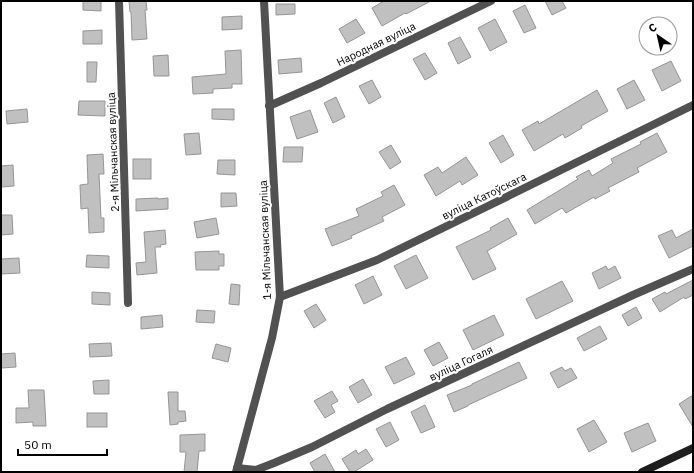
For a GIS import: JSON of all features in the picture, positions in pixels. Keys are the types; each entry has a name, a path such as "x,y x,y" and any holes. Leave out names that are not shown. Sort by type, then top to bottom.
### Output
{"main road":[{"path":"642,472 693,448"}],"street":[{"name":"2-я Мільчанская вуліца","path":"119,1 128,303"},
{"name":"1-я Мільчанская вуліца","path":"236,470 272,338 280,297 264,1"},
{"name":"Народная вуліца","path":"269,106 491,1"},
{"name":"вуліца Катоўскага","path":"280,297 377,260 693,105"},
{"name":"вуліца Гогаля","path":"236,470 256,470 274,463 590,315 693,269"}],"building":[{"path":"83,1 101,1 101,11 83,10"},
{"path":"129,1 146,1 147,10 145,10 147,39 132,40"},
{"path":"384,1 431,1 382,26 372,8"},
{"path":"545,1 562,1 566,8 552,15"},
{"path":"276,4 295,4 295,14 276,15"},
{"path":"525,5 536,28 524,33 513,11"},
{"path":"242,16 242,29 222,30 222,17"},
{"path":"356,19 365,33 347,43 339,29"},
{"path":"495,19 507,42 490,51 478,28"},
{"path":"102,30 102,44 83,44 83,31"},
{"path":"460,37 471,57 458,64 448,43"},
{"path":"241,50 242,84 232,84 232,88 213,89 213,93 193,94 192,77 226,74 225,51"},
{"path":"425,53 437,73 425,80 413,59"},
{"path":"168,55 169,76 154,76 153,56"},
{"path":"301,58 302,72 279,74 278,60"},
{"path":"671,61 681,81 662,91 652,70"},
{"path":"87,62 97,62 96,82 87,82"},
{"path":"372,80 381,97 369,104 359,86"},
{"path":"634,80 645,100 627,109 617,89"},
{"path":"597,90 608,111 581,126 582,128 565,138 563,134 534,151 522,130 538,121 539,124"},
{"path":"336,97 345,117 333,123 324,103"},
{"path":"79,101 105,101 105,116 78,115"},
{"path":"27,109 28,122 7,124 6,111"},
{"path":"212,109 234,109 234,120 212,119"},
{"path":"310,110 318,132 297,139 290,117"},
{"path":"199,133 201,154 186,155 184,134"},
{"path":"657,133 667,152 637,168 639,172 608,188 610,191 595,199 594,197 566,213 562,208 535,224 527,210 578,179 576,177 589,170 592,176 613,163 611,159 641,144 640,142"},
{"path":"503,135 514,155 501,163 489,143"},
{"path":"391,145 401,162 390,169 379,152"},
{"path":"284,147 303,147 302,162 283,162"},
{"path":"103,154 104,174 99,174 101,218 104,218 104,232 89,233 88,208 81,209 80,185 88,184 87,155"},
{"path":"466,157 478,175 462,185 460,181 436,196 424,175 438,167 442,173"},
{"path":"133,159 151,159 151,179 133,179"},
{"path":"218,160 235,160 235,175 217,174"},
{"path":"13,165 14,186 1,187 1,166"},
{"path":"394,185 405,205 382,217 384,221 351,236 352,238 332,246 325,229 359,216 356,209 383,196 381,192"},
{"path":"221,193 236,193 237,206 221,207"},
{"path":"168,198 168,209 136,211 136,199"},
{"path":"1,215 12,215 13,234 1,235"},
{"path":"216,218 219,234 197,238 194,222"},
{"path":"508,218 517,234 487,251 496,269 473,280 456,247 491,230 490,228"},
{"path":"693,229 693,246 669,258 658,236 672,230 676,238"},
{"path":"165,230 166,244 160,245 161,247 155,247 157,273 137,275 136,263 146,262 144,232"},
{"path":"219,251 219,254 224,254 224,266 219,266 219,270 196,270 195,252"},
{"path":"87,255 109,256 109,268 86,267"},
{"path":"416,255 428,278 406,289 394,266"},
{"path":"19,258 20,273 1,274 1,259"},
{"path":"606,266 608,270 615,266 621,278 599,289 592,273"},
{"path":"373,276 382,295 364,304 355,285"},
{"path":"693,280 693,295 685,299 684,297 660,312 652,299 665,292 666,294"},
{"path":"562,281 573,301 536,319 526,299"},
{"path":"231,284 240,285 239,305 229,304"},
{"path":"92,292 110,293 110,305 92,304"},
{"path":"316,304 326,320 314,328 304,311"},
{"path":"636,307 642,318 628,326 622,315"},
{"path":"197,310 215,311 214,323 196,322"},
{"path":"162,315 163,327 141,329 141,317"},
{"path":"494,315 504,335 473,350 463,330"},
{"path":"600,326 607,339 584,351 577,338"},
{"path":"439,342 448,358 433,366 424,350"},
{"path":"111,343 112,356 90,357 89,344"},
{"path":"216,344 231,348 228,362 212,358"},
{"path":"15,353 16,367 1,368 1,354"},
{"path":"406,357 415,374 394,384 385,367"},
{"path":"519,362 527,378 454,412 447,395 472,385"},
{"path":"562,367 565,371 571,368 577,378 558,388 550,373"},
{"path":"363,379 372,395 358,403 349,387"},
{"path":"109,380 109,394 94,394 93,381"},
{"path":"28,390 44,390 46,426 33,426 33,422 16,423 16,408 29,408"},
{"path":"332,391 338,401 331,405 335,412 325,418 314,401"},
{"path":"168,392 178,392 178,411 185,411 186,421 170,425"},
{"path":"693,395 693,427 679,404"},
{"path":"425,405 435,427 421,433 411,412"},
{"path":"87,413 107,413 107,427 87,427"},
{"path":"594,420 607,442 589,452 577,429"},
{"path":"390,422 399,440 386,447 376,429"},
{"path":"648,423 656,441 632,452 624,433"},
{"path":"205,434 205,451 199,451 197,472 184,472 186,452 180,452 180,435"},
{"path":"366,449 373,460 354,472 350,472 342,459 356,450 358,454"},
{"path":"325,454 335,472 315,472 310,463"}]}
